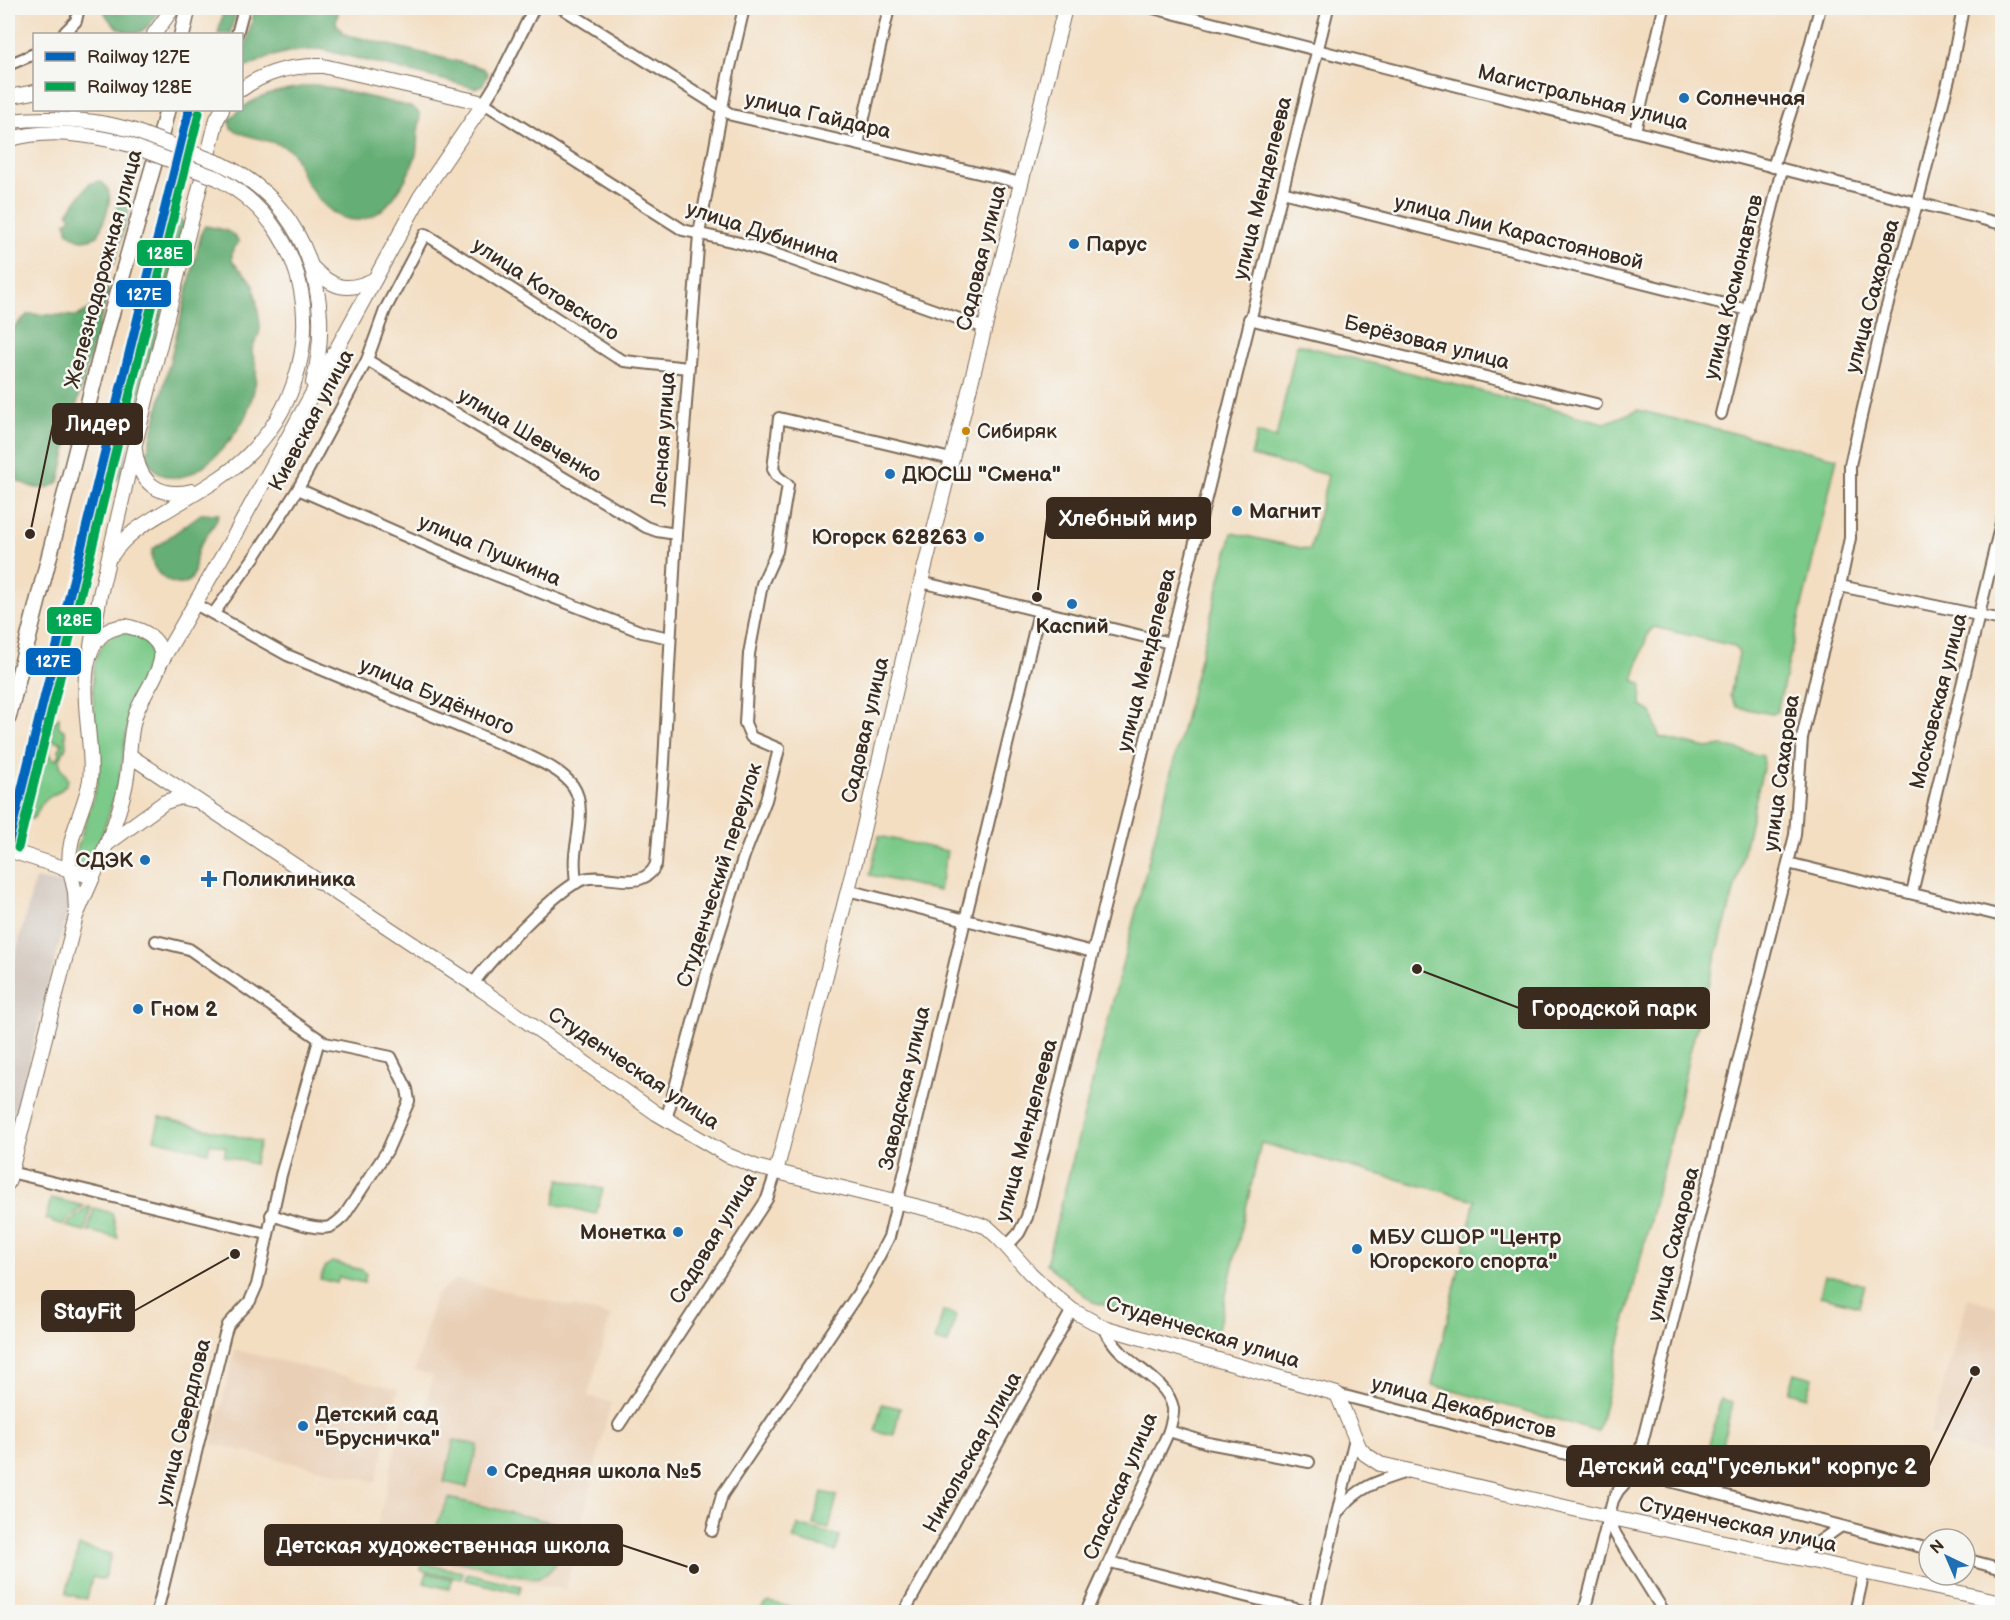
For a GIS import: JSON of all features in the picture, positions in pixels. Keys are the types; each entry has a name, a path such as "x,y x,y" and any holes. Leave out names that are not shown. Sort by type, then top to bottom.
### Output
{"main road":[{"path":"182,33 188,8"},
{"name":"Железнодорожная улица","path":"8,718 105,336 167,111"}],"street":[{"path":"64,33 76,21 79,8"},
{"path":"155,33 174,8"},
{"path":"237,33 243,8"},
{"path":"267,1234 9,1178 76,916 107,844 125,785 135,716 142,697 304,411 420,197 484,103 534,8"},
{"name":"улица Гайдара","path":"562,8 732,115 1021,183"},
{"name":"Лесная улица","path":"576,883 595,878 643,879 654,869 658,854 676,534 699,234 722,108 744,8"},
{"path":"858,144 889,8"},
{"name":"Садовая улица","path":"619,1425 766,1199 776,1172 847,891 951,459 1065,8"},
{"name":"Магистральная улица","path":"1153,8 2002,224"},
{"name":"улица Менделеева","path":"1007,1246 1019,1233 1027,1217 1328,8"},
{"path":"1635,131 1664,8"},
{"name":"улица Космонавтов","path":"1721,414 1748,310 1777,168 1820,8"},
{"name":"улица Сахарова","path":"1635,1472 1788,863 1797,818 1802,738 1850,538 1848,500 1850,465 1883,320 1917,204 1950,75 1962,8"},
{"path":"8,65 33,54"},
{"path":"243,88 263,76 284,69 323,66 484,103"},
{"path":"8,97 33,92"},
{"name":"улица Дубинина","path":"484,103 684,230 744,244 985,328"},
{"path":"76,916 75,892 69,858 73,836 90,780 91,755 85,700 90,653 106,569 135,444 219,113"},
{"path":"8,121 38,118 70,119 112,124 132,130 222,164 245,176 278,205 294,230 312,267 320,307 321,344 313,384 304,411"},
{"path":"8,140 51,133 90,135 127,144 217,178 253,201 269,219 296,268 301,285 305,321 299,366 279,414 251,453 213,482 133,532 113,552 106,569"},
{"name":"улица Лии Карастояновой","path":"1281,192 1748,310"},
{"name":"улица Котовского","path":"424,234 616,357 624,361 688,368"},
{"name":"Киевская улица","path":"214,613 255,556 298,489 367,360 386,310 424,234"},
{"path":"312,267 328,282 343,287 360,287 375,279"},
{"name":"Берёзовая улица","path":"1249,318 1596,404"},
{"name":"улица Шевченко","path":"367,360 646,527 676,534"},
{"name":"Студенческий переулок","path":"666,1120 706,975 741,867 766,801 779,749 751,737 745,723 749,654 762,584 777,551 788,485 777,476 773,469 779,418 951,459"},
{"path":"135,444 138,467 142,475 156,489 164,493 190,492 213,482"},
{"name":"улица Пушкина","path":"298,489 485,571 642,632 670,638"},
{"name":"Московская улица","path":"1911,893 2002,519"},
{"path":"921,582 1170,643"},
{"path":"1840,586 2002,620"},
{"name":"улица Будённого","path":"195,604 287,655 527,755 563,777 577,794 579,805 574,857 576,883"},
{"name":"Заводская улица","path":"712,1532 722,1495 875,1266 889,1237 1040,612"},
{"path":"90,653 106,632 112,628 126,626 140,630 153,638 160,649 161,662"},
{"name":"Студенческая улица","path":"129,755 472,984 666,1120 735,1159 776,1172 977,1223 993,1232 1038,1281 1072,1310 1103,1327 1337,1394 1359,1448 1380,1464 1608,1517 2002,1602"},
{"path":"107,844 165,802 182,798 199,803"},
{"path":"29,856 52,855 65,847 73,836"},
{"path":"8,850 93,877"},
{"path":"1788,863 2002,916"},
{"path":"472,984 493,959 541,912 576,883"},
{"path":"847,891 1093,952"},
{"path":"156,940 189,949 319,1040 334,1046 391,1057 407,1089 409,1101 387,1151 337,1223 319,1228 271,1215"},
{"name":"улица Свердлова","path":"157,1612 225,1334 228,1325 243,1310 254,1293 260,1275 271,1215 319,1040"},
{"name":"Никольская улица","path":"904,1612 1072,1310"},
{"name":"Спасская улица","path":"1086,1612 1173,1419 1173,1408 1162,1388 1122,1353 1111,1341 1103,1327"},
{"name":"улица Декабристов","path":"1337,1394 1917,1547"},
{"path":"1169,1431 1208,1443 1309,1462"},
{"path":"1314,1612 1355,1438"},
{"path":"1335,1516 1349,1498 1359,1491 1376,1482 1411,1471"},
{"path":"1584,1612 1608,1517 1617,1491 1635,1472"},
{"path":"1608,1517 1664,1612"},
{"path":"1796,1558 1840,1527"},
{"path":"1110,1562 1308,1612"},
{"path":"1977,1562 2002,1569"},
{"path":"1855,1612 1864,1572"}],"shaded area":[{"path":"35,879 63,884 68,891 70,902 8,1144 8,984"},
{"name":"Средняя школа №5","path":"455,1279 611,1316 588,1396 611,1402 566,1590 372,1548 404,1414 423,1418 433,1375 415,1371 435,1296"},
{"path":"1968,1298 2002,1308 2002,1458 1939,1441 1940,1437 1930,1434"},
{"name":"Детский сад \"Брусничка\"","path":"235,1350 398,1389 376,1482 212,1444"}],"green space":[{"path":"103,8 162,8 148,26 137,33 131,33 114,25"},
{"path":"224,8 237,8 230,33 218,33"},
{"path":"255,8 339,8 336,23 344,34 476,66 484,69 488,74 482,86 475,88 320,49 288,52 269,57 247,67 243,63"},
{"path":"317,85 408,106 419,113 415,158 401,187 387,205 378,212 359,220 341,217 332,212 312,190 289,149 245,135 231,128 229,121 237,112 243,111 247,105 268,94"},
{"path":"99,181 109,191 109,206 104,222 98,236 85,240 78,239 67,230 66,222 71,218 68,212 89,184"},
{"path":"122,202 130,206 114,264 109,266 104,259 118,205"},
{"path":"180,219 185,224 121,473 117,480 113,480 108,473 155,280 171,228"},
{"path":"205,226 229,232 239,242 232,251 232,261 253,285 260,322 259,333 252,352 256,365 256,377 246,415 233,436 212,459 200,468 187,475 175,477 163,475 157,471 147,454"},
{"path":"102,287 109,291 81,388 59,482 46,488 26,485 8,474 8,333 28,314 78,316 91,308"},
{"path":"1297,344 1605,423 1638,410 1837,458 1777,712 1772,714 1737,707 1730,696 1739,653 1734,646 1654,627 1648,633 1633,680 1642,684 1641,706 1652,712 1659,737 1707,748 1723,746 1763,756 1764,764 1736,884 1689,1055 1598,1431 1432,1385 1475,1200 1261,1143 1217,1334 1093,1302 1046,1264 1232,533 1310,550 1328,475 1251,456 1257,433 1276,438"},
{"path":"201,514 219,514 198,550 192,578 183,584 176,584 162,577 157,571 153,564 153,549"},
{"path":"124,632 139,636 148,642 153,650 154,660 134,701 117,786 93,861 90,865 80,866 75,863 75,856 98,776 94,667 98,651 107,640"},
{"path":"59,717 59,727 65,731 66,746 60,765 68,779 64,787 43,802 36,816 30,819 26,805 28,786 34,767 43,755 47,740 50,743 51,756 55,760 60,755 59,750 62,745 60,742 52,741 51,735 53,725"},
{"path":"879,836 947,851 939,891 870,875"},
{"path":"160,1117 260,1142 254,1164 224,1156 226,1147 210,1143 208,1152 154,1139"},
{"path":"560,1179 603,1189 596,1214 554,1204"},
{"path":"51,1198 84,1206 61,1225 46,1219"},
{"path":"91,1207 85,1231 65,1226"},
{"path":"94,1208 112,1213 118,1238 88,1231"},
{"path":"332,1262 362,1270 366,1274 364,1283 339,1277 337,1283 320,1279 326,1266"},
{"path":"1825,1275 1865,1285 1859,1306 1820,1296"},
{"path":"943,1311 956,1315 948,1344 935,1341"},
{"path":"1795,1373 1813,1378 1807,1397 1789,1392"},
{"path":"1721,1399 1733,1402 1718,1460 1706,1456"},
{"path":"882,1404 900,1408 894,1435 875,1431"},
{"path":"454,1440 478,1445 467,1487 444,1482"},
{"path":"822,1492 837,1496 829,1529 813,1525"},
{"path":"449,1498 559,1524 559,1549 557,1560 551,1570 542,1576 531,1578 443,1556 438,1549 435,1533"},
{"path":"798,1525 840,1536 836,1551 793,1540"},
{"path":"79,1546 111,1554 104,1580 92,1577 87,1599 66,1594"},
{"path":"422,1563 463,1572 461,1579 421,1570"},
{"path":"427,1573 452,1579 449,1589 424,1583"},
{"path":"467,1573 521,1586 519,1593 465,1580"},
{"path":"769,1602 794,1608 793,1612 760,1612"}],"rail line":[{"name":"127Е","path":"8,845 189,111"},
{"name":"128Е","path":"18,848 199,113"}],"place":[{"name":"Солнечная","path":"1684,98"},
{"name":"Парус","path":"1074,244"},
{"name":"Сибиряк","path":"966,431"},
{"name":"ДЮСШ \"Смена\"","path":"890,474"},
{"name":"Магнит","path":"1237,511"},
{"name":"Лидер","path":"30,534"},
{"name":"Югорск 628263","path":"979,537"},
{"name":"Хлебный мир","path":"1037,597"},
{"name":"Каспий","path":"1072,604"},
{"name":"СДЭК","path":"145,860"},
{"name":"Поликлиника","path":"209,879"},
{"name":"Городской парк","path":"1417,969"},
{"name":"Гном 2","path":"138,1009"},
{"name":"Монетка","path":"678,1232"},
{"name":"МБУ СШОР \"Центр Югорского спорта\"","path":"1357,1249"},
{"name":"StayFit","path":"235,1254"},
{"name":"Детский сад\"Гусельки\" корпус 2","path":"1975,1371"},
{"name":"Детский сад \"Брусничка\"","path":"303,1426"},
{"name":"Средняя школа №5","path":"492,1471"},
{"name":"Детская художественная школа","path":"694,1569"}]}
